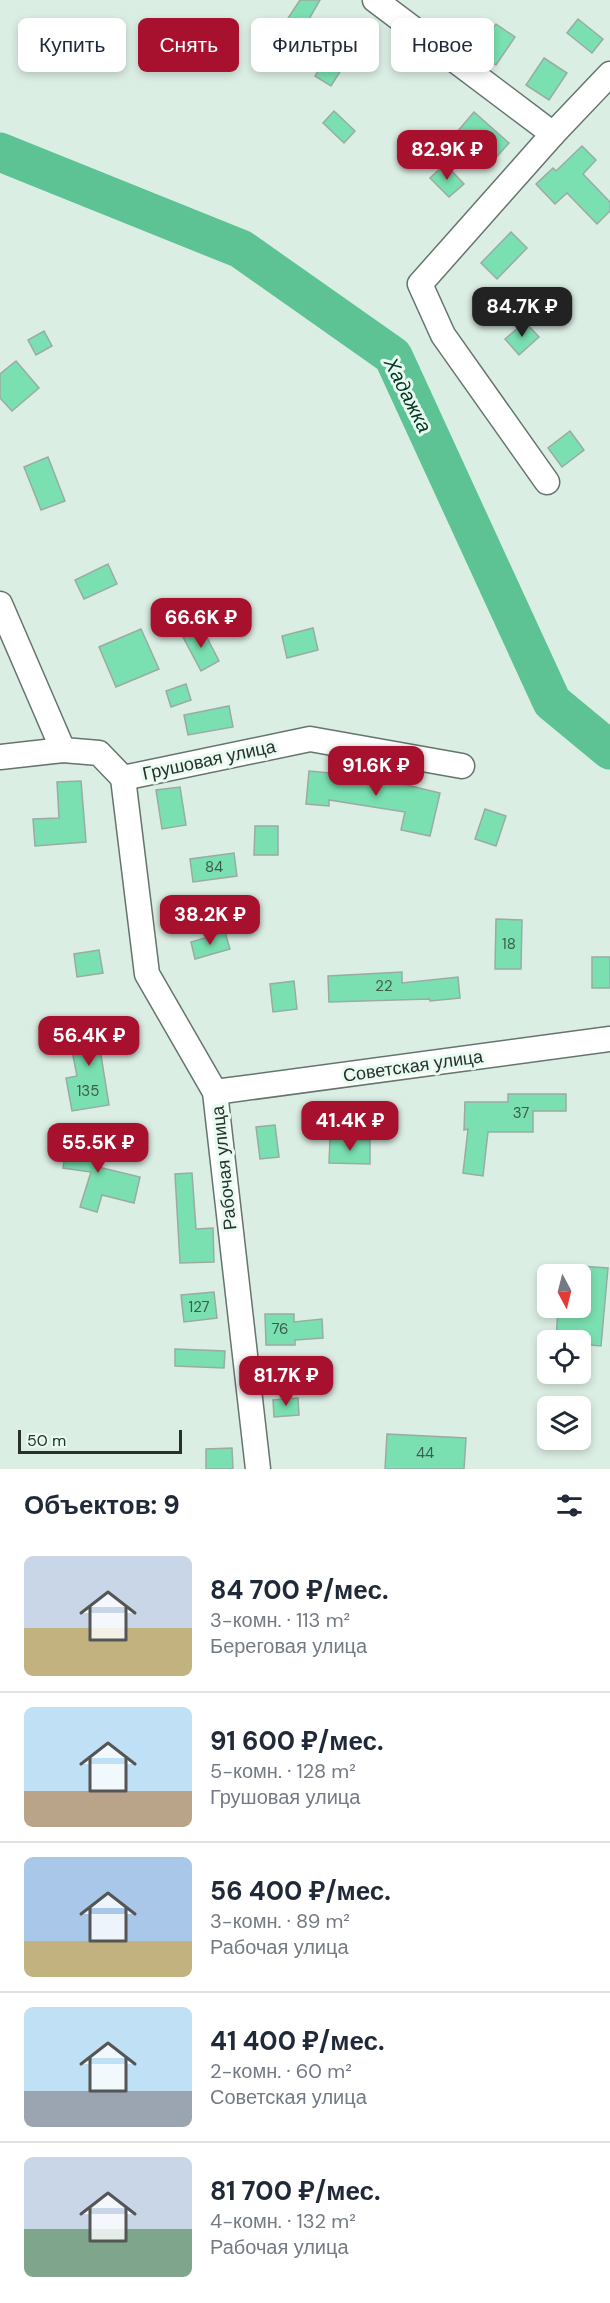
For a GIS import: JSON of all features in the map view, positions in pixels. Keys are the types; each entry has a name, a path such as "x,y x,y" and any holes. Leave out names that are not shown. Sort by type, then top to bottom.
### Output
{"street":[{"path":"375,0 553,134"},
{"path":"548,482 443,335 420,284 553,134 610,74"},
{"path":"0,604 63,750"},
{"name":"Грушовая улица","path":"0,757 63,750 99,753 123,778 310,739 462,766"},
{"name":"Рабочая улица","path":"123,778 147,974 215,1092 258,1469"},
{"name":"Советская улица","path":"215,1092 610,1039"}],"building":[{"path":"300,0 320,0 310,18 288,18"},
{"path":"578,19 603,39 592,53 567,33"},
{"path":"496,24 515,37 496,65 494,64 494,27"},
{"path":"544,58 567,73 549,100 526,85"},
{"path":"318,72 340,72 331,86 315,76"},
{"path":"334,111 355,131 344,143 323,123"},
{"path":"474,112 509,143 491,163 457,132"},
{"path":"582,146 596,160 583,174 610,202 610,211 597,224 567,193 555,204 536,184 553,168 556,171"},
{"path":"445,164 464,184 449,197 430,178"},
{"path":"511,232 527,248 497,279 481,263"},
{"path":"525,322 539,337 519,355 505,339"},
{"path":"44,331 52,346 36,355 28,340"},
{"path":"16,361 39,388 12,411 0,398 0,374"},
{"path":"570,431 584,450 562,467 548,448"},
{"path":"48,457 65,501 41,510 24,467"},
{"path":"108,564 117,584 84,599 75,580"},
{"path":"202,628 219,661 201,671 183,637"},
{"path":"313,628 318,650 287,658 282,636"},
{"path":"141,629 159,669 116,687 99,647"},
{"path":"186,684 191,700 171,707 166,691"},
{"path":"229,706 233,727 188,735 184,715"},
{"path":"309,771 361,776 361,771 391,776 390,781 440,793 430,836 401,830 405,812 329,800 329,806 306,804"},
{"path":"81,781 86,842 35,846 33,819 59,818 57,782"},
{"path":"180,787 186,825 162,829 156,790"},
{"path":"485,809 506,816 496,846 475,839"},
{"path":"255,826 278,826 278,855 254,855"},
{"path":"234,853 237,876 193,882 190,859"},
{"path":"496,919 522,920 521,969 495,969"},
{"path":"225,932 230,949 195,959 191,942"},
{"path":"99,950 103,973 77,977 74,954"},
{"path":"592,957 610,957 610,988 592,988"},
{"path":"402,972 402,983 458,977 460,998 430,1001 430,999 329,1002 328,976"},
{"path":"294,981 297,1009 273,1012 270,984"},
{"path":"108,1023 112,1047 100,1049 109,1105 72,1111 66,1078 77,1076 68,1030"},
{"path":"508,1094 566,1094 566,1111 533,1111 533,1132 488,1132 483,1176 463,1173 468,1129 464,1130 465,1102 508,1102"},
{"path":"275,1125 279,1157 260,1159 256,1127"},
{"path":"68,1133 98,1138 94,1166 140,1177 134,1203 102,1195 97,1212 80,1207 91,1172 63,1168"},
{"path":"330,1139 370,1140 370,1164 329,1163"},
{"path":"192,1173 196,1229 213,1228 214,1262 180,1263 175,1174"},
{"path":"591,1267 608,1268 601,1346 591,1345 591,1330 557,1330 557,1318 591,1318"},
{"path":"214,1292 217,1318 184,1322 181,1295"},
{"path":"265,1314 294,1314 294,1322 322,1319 323,1338 295,1340 295,1345 266,1345"},
{"path":"175,1349 225,1351 224,1368 175,1366"},
{"path":"298,1398 299,1415 274,1417 273,1400"},
{"path":"387,1434 466,1438 464,1469 385,1469"},
{"path":"232,1448 233,1469 206,1469 206,1449"}],"waterway":[{"name":"Хадажка","path":"0,152 241,249 393,356 552,702 610,750"}]}
